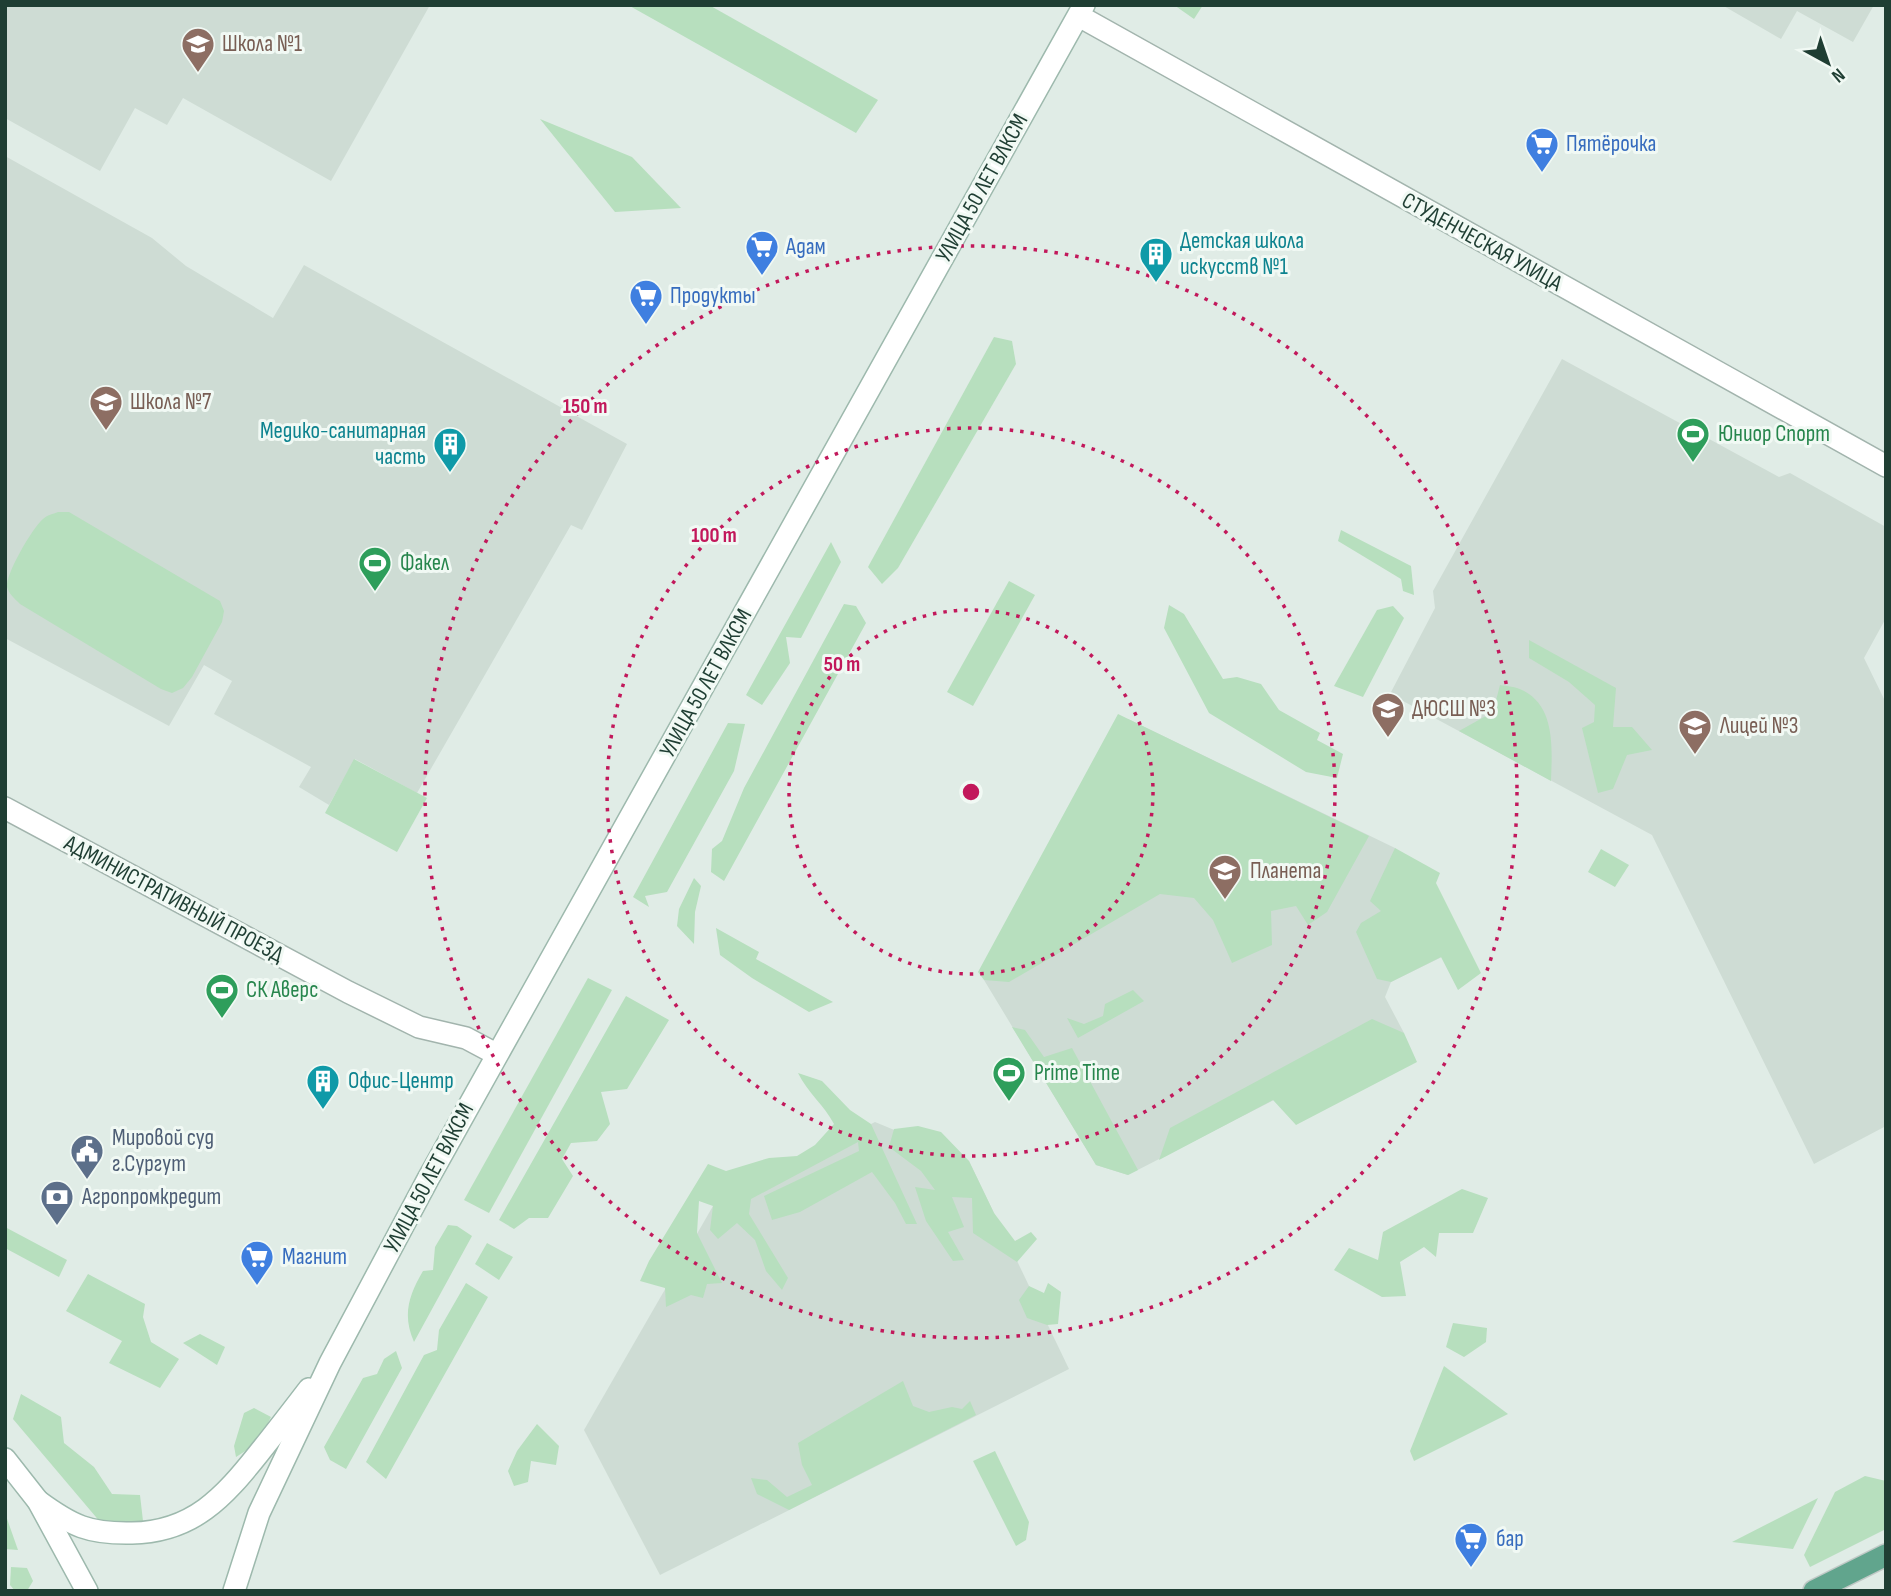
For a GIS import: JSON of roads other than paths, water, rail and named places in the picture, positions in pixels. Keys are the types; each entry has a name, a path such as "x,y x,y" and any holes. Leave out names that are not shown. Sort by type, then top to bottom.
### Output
{"main road":[{"name":"СТУДЕНЧЕСКАЯ УЛИЦА","path":"1081,10 1886,466"},
{"name":"УЛИЦА 50 ЛЕТ ВЛКСМ","path":"234,1591 259,1513 330,1363 496,1054 1081,10"},
{"name":"АДМИНИСТРАТИВНЫЙ ПРОЕЗД","path":"5,808 348,992 419,1027 466,1038 496,1054"},
{"name":"УЛИЦА 50 ЛЕТ ВЛКСМ","path":"38,1501 67,1522 110,1534 147,1533 184,1523 231,1488 330,1363"},
{"path":"5,1459 38,1501 87,1591"},
{"path":"1814,1591 1886,1556"}],"place":[{"name":"Школа №1","path":"198,74"},
{"name":"Пятёрочка","path":"1542,174"},
{"name":"Адам","path":"762,277"},
{"name":"Детская школа искусств №1","path":"1156,284"},
{"name":"Продукты","path":"646,326"},
{"name":"Школа №7","path":"106,432"},
{"name":"Юниор Спорт","path":"1693,464"},
{"name":"Медико-санитарная часть","path":"450,474"},
{"name":"Факел","path":"375,593"},
{"name":"ДЮСШ №3","path":"1388,739"},
{"name":"Лицей №3","path":"1695,756"},
{"name":"Планета","path":"1225,901"},
{"name":"СК Аверс","path":"222,1020"},
{"name":"Prime Time","path":"1009,1103"},
{"name":"Офис-Центр","path":"323,1111"},
{"name":"Мировой суд г.Сургут","path":"87,1181"},
{"name":"Агропромкредит","path":"57,1227"},
{"name":"Магнит","path":"257,1287"},
{"name":"бар","path":"1471,1569"}]}
